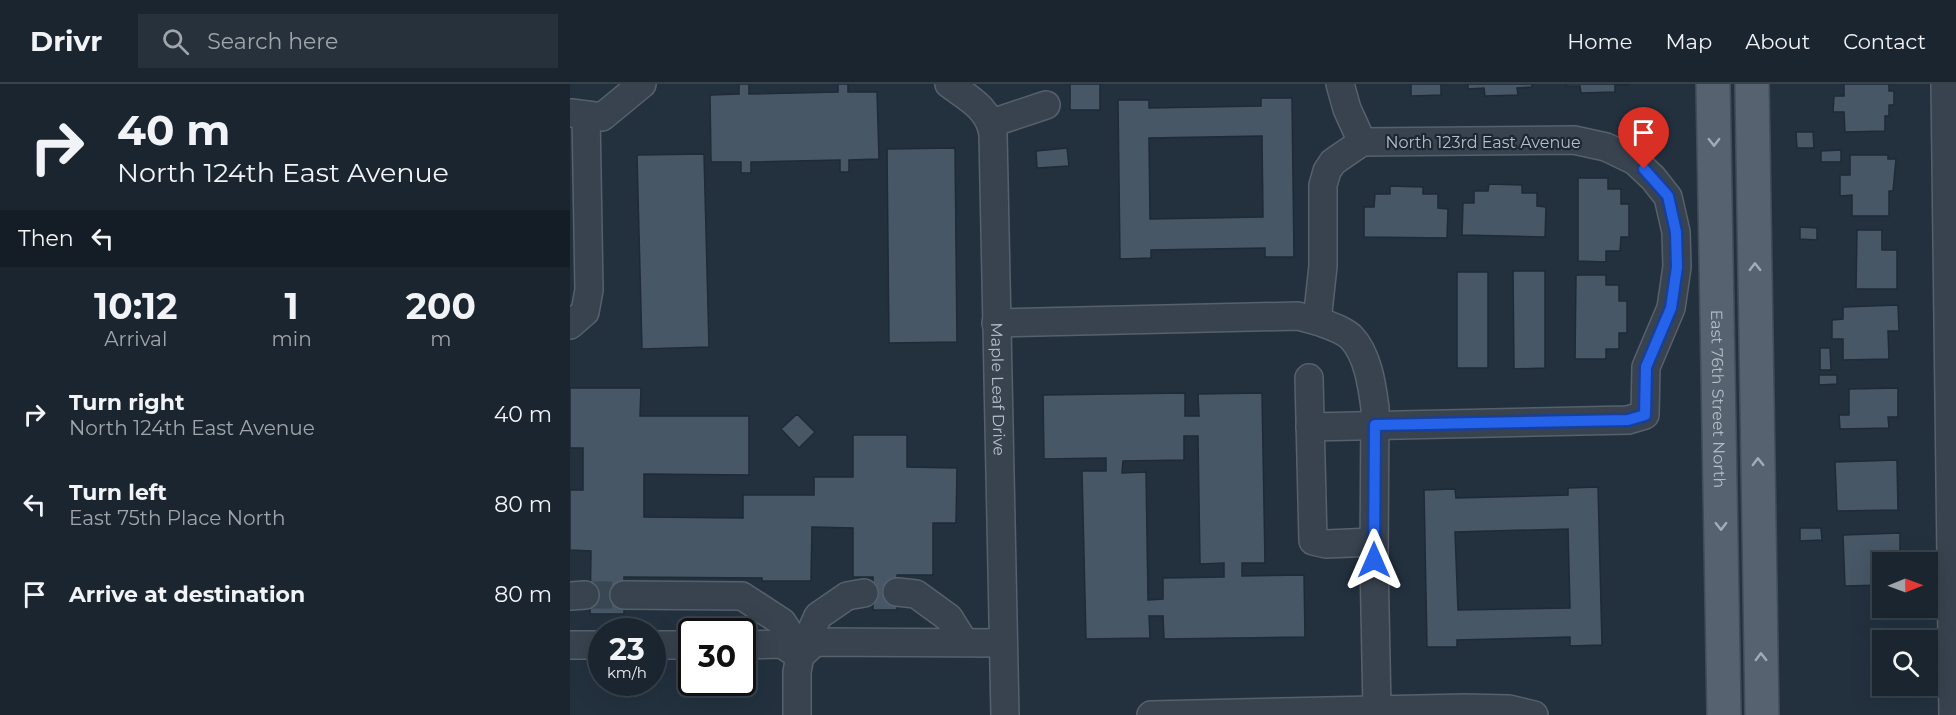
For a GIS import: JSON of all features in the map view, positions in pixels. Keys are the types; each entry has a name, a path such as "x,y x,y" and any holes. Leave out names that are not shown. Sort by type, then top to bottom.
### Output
{"main road":[{"name":"East 76th Street North","path":"1713,84 1724,715"},
{"path":"1752,84 1762,715"}],"street":[{"path":"570,325 585,312 589,290 578,114 602,117 642,84"},
{"path":"949,84 982,108 992,123 1046,105"},
{"path":"1317,321 1323,266 1323,185 1333,162 1362,142 1347,109 1340,84"},
{"path":"1945,84 1953,715"},
{"name":"Maple Leaf Drive","path":"992,123 1005,715"},
{"name":"North 123rd East Avenue","path":"1362,142 1574,140 1606,147 1635,161 1668,196 1676,232 1677,267 1671,308 1646,367 1645,415 1628,420 1375,425"},
{"path":"996,323 1298,316 1335,328 1351,338 1366,362 1372,385 1375,425 1374,542 1377,710"},
{"path":"1309,378 1313,541 1326,544 1374,542"},
{"path":"1310,427 1375,425"},
{"path":"897,592 916,594 949,618 964,642"},
{"path":"797,715 797,672 801,654 818,616 847,596 864,593"},
{"path":"624,595 742,596 782,622 801,654"},
{"path":"801,654 815,642 1003,643"},
{"path":"756,645 782,644 801,654"},
{"path":"570,645 588,645"},
{"path":"1151,715 1377,710 1465,712 1509,709 1534,715"}],"building":[{"path":"739,84 749,84 749,94 838,92 838,84 848,84 848,92 877,92 879,159 849,160 849,172 840,172 840,160 751,162 751,173 741,173 741,162 711,162 710,95 739,94"},
{"path":"1070,84 1100,84 1100,110 1070,110"},
{"path":"1411,84 1441,84 1441,95 1411,96"},
{"path":"1468,84 1532,84 1532,87 1517,88 1518,95 1485,96 1484,88 1468,89"},
{"path":"1566,84 1628,85 1615,85 1615,92 1581,93 1580,86 1566,86"},
{"path":"1844,84 1889,84 1889,91 1894,91 1894,105 1889,105 1889,116 1885,116 1885,131 1845,132 1844,112 1833,112 1834,96 1844,96"},
{"path":"1261,98 1292,98 1294,257 1265,257 1265,248 1151,250 1151,258 1120,259 1118,100 1149,100 1149,108 1261,106","holes":["1262,136 1263,217 1150,219 1149,138"]},
{"path":"1796,132 1813,132 1814,148 1797,148"},
{"path":"955,148 957,342 889,343 887,149"},
{"path":"1067,148 1069,166 1037,168 1036,151"},
{"path":"1841,150 1841,162 1821,162 1821,151"},
{"path":"704,154 709,347 642,349 637,155"},
{"path":"1850,155 1888,155 1888,159 1896,159 1893,191 1889,191 1889,216 1852,216 1852,195 1840,196 1840,175 1850,175"},
{"path":"1578,178 1608,178 1608,189 1621,189 1621,204 1629,204 1629,237 1621,237 1620,251 1606,251 1606,262 1578,261"},
{"path":"1489,184 1522,185 1522,193 1537,193 1537,206 1546,207 1545,237 1462,235 1463,203 1474,203 1474,191 1488,191"},
{"path":"1390,186 1423,187 1423,194 1438,194 1438,208 1448,209 1447,238 1364,237 1364,207 1374,207 1375,194 1390,194"},
{"path":"1800,227 1817,228 1817,240 1800,239"},
{"path":"1857,230 1882,230 1882,250 1897,250 1897,289 1856,289"},
{"path":"1513,271 1545,271 1545,368 1514,369"},
{"path":"1457,272 1488,272 1488,368 1457,368"},
{"path":"1576,275 1606,275 1606,285 1619,285 1619,301 1627,301 1627,333 1619,333 1619,349 1606,349 1606,359 1575,359"},
{"path":"1898,305 1899,331 1888,331 1889,359 1843,360 1843,339 1832,339 1832,320 1843,319 1843,307"},
{"path":"1820,348 1830,348 1831,370 1820,370"},
{"path":"1819,375 1837,375 1837,384 1819,385"},
{"path":"570,388 641,388 640,416 749,416 749,475 644,474 644,517 743,518 743,495 814,495 814,477 853,477 853,435 907,435 907,467 957,468 956,523 933,523 933,575 897,575 897,610 873,610 873,577 853,577 853,528 812,527 811,581 762,581 762,578 624,577 624,614 590,614 591,551 570,550 570,490 583,490 583,448 570,448"},
{"path":"1898,388 1898,417 1888,417 1889,428 1840,429 1839,415 1849,415 1849,389"},
{"path":"1185,393 1185,416 1199,416 1198,394 1262,393 1265,563 1242,563 1242,576 1304,575 1305,637 1164,639 1163,616 1149,616 1150,638 1086,639 1082,471 1106,471 1106,458 1044,459 1043,395","holes":["1184,436 1198,436 1200,564 1224,563 1224,577 1163,578 1163,599 1148,600 1146,472 1122,473 1123,461 1184,460"]},
{"path":"797,414 815,432 799,448 781,429"},
{"path":"1897,460 1898,510 1837,511 1835,462"},
{"path":"1598,487 1602,645 1570,646 1570,637 1457,640 1457,647 1427,647 1424,490 1455,489 1456,498 1568,495 1568,488","holes":["1568,529 1570,608 1458,610 1455,532"]},
{"path":"1800,528 1821,528 1822,540 1800,541"},
{"path":"1900,533 1900,552 1872,552 1872,585 1845,586 1843,535"}],"tunnel":[{"path":"585,595 624,595"}],"route":[{"path":"1374,560 1375,425 1628,420 1645,415 1646,367 1671,308 1677,267 1676,232 1668,196 1644,169"}]}
